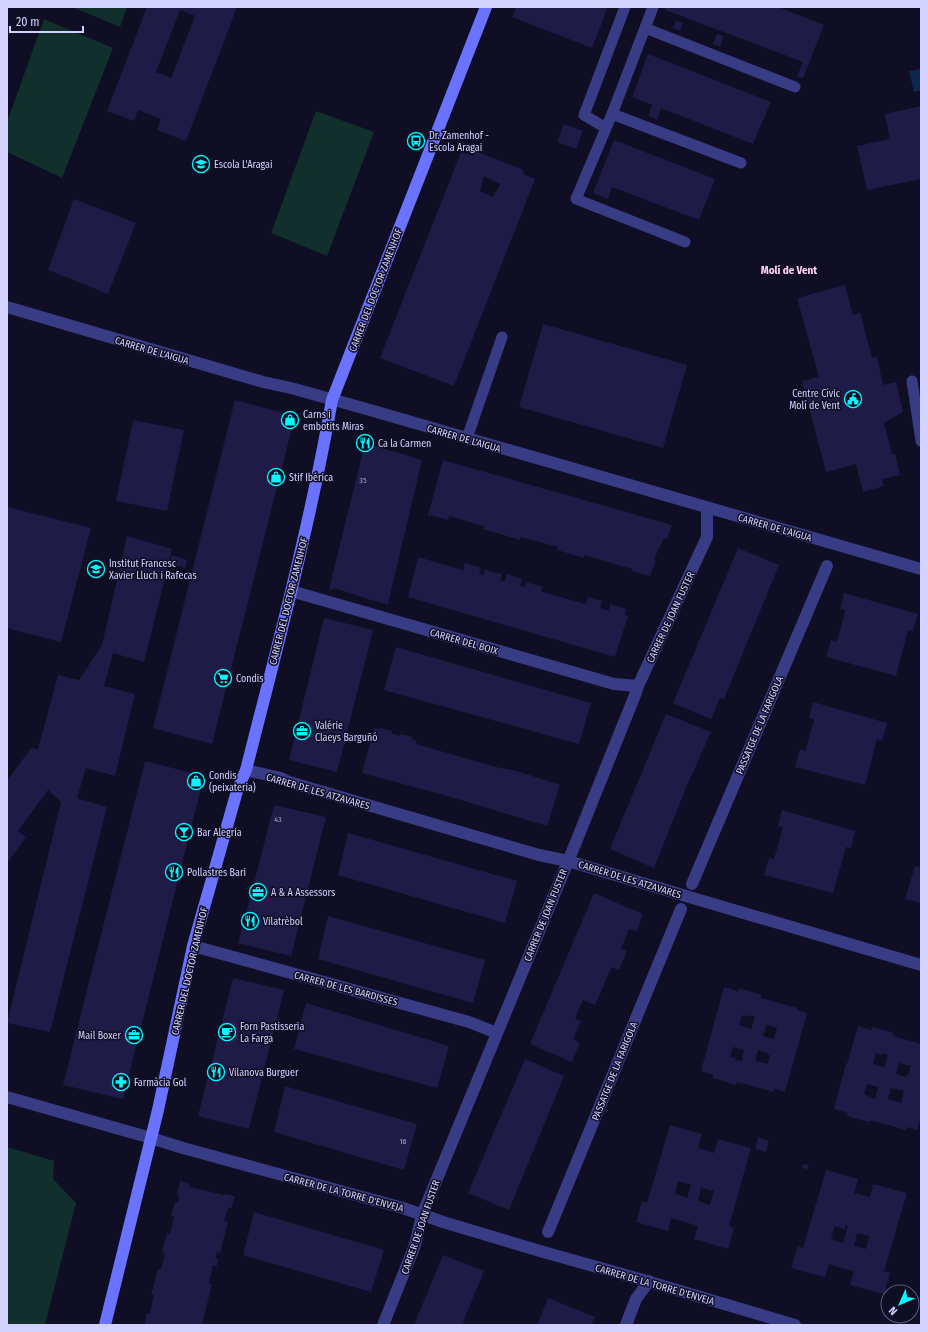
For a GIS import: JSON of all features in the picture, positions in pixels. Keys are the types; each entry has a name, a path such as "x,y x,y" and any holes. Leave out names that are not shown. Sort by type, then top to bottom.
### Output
{"street":[{"name":"CARRER DEL DOCTOR ZAMENHOF","path":"105,1325 158,1110 193,946 237,791 246,770 291,591 324,444 332,400 486,7"},
{"name":"CARRER DE L'AIGUA","path":"7,307 264,382 291,388 467,438 921,569"},
{"name":"CARRER DE JOAN FUSTER","path":"383,1325 415,1245 422,1215 638,686 707,537 707,508"},
{"name":"PASSATGE DE LA FARIGOLA","path":"692,884 827,566"},
{"name":"CARRER DEL BOIX","path":"291,591 614,684 638,686"},
{"name":"CARRER DE LES ATZAVARES","path":"246,770 280,778 289,782 539,856 568,860 678,894 921,965"},
{"name":"PASSATGE DE LA FARIGOLA","path":"548,1232 681,909"},
{"name":"CARRER DE LES BARDISSES","path":"193,946 469,1022 497,1033"},
{"name":"CARRER DE LA TORRE D'ENVEJA","path":"7,1097 182,1148 404,1208 422,1215 540,1251 795,1325"},
{"path":"626,1325 636,1299 649,1282"}],"lane":[{"path":"606,128 584,116 625,7"},
{"path":"653,7 612,114 576,199 685,242"},
{"path":"645,28 795,87"},
{"path":"612,114 741,163"},
{"path":"467,438 502,337"},
{"path":"912,381 921,441"}],"green space":[{"path":"72,7 127,7 120,27"},
{"path":"44,19 113,48 62,178 7,152 7,122"},
{"path":"316,111 374,132 327,256 271,233"},
{"path":"7,1147 54,1161 53,1179 76,1203 45,1325 7,1325"}],"water":[{"path":"921,69 921,90 914,92 909,71"}],"building":[{"path":"147,7 237,7 186,141 157,130 161,119 138,110 134,121 107,111","holes":["180,10 195,16 171,78 156,72"]},
{"path":"516,7 608,7 592,48 512,17"},
{"path":"666,7 778,7 824,25 803,78 797,76 803,62 665,10"},
{"path":"676,21 683,23 680,31 673,28"},
{"path":"717,34 724,36 720,47 713,44"},
{"path":"648,54 771,102 753,144 661,108 657,120 648,116 652,105 632,97"},
{"path":"921,106 921,179 867,190 857,146 890,139 885,114"},
{"path":"564,124 583,131 576,149 557,142"},
{"path":"614,140 715,179 699,220 612,187 608,199 593,193"},
{"path":"475,151 524,170 523,174 535,179 454,386 380,358 461,152 473,156","holes":["484,176 500,184 493,197 480,191"]},
{"path":"74,199 136,223 108,294 48,270"},
{"name":"Centre Cívic Molí de Vent","path":"845,285 853,315 860,312 872,358 877,357 883,385 896,382 903,412 884,423 892,454 895,454 900,475 882,479 884,486 863,492 856,464 826,472 802,381 819,377 797,298"},
{"path":"543,324 687,365 663,448 519,407"},
{"path":"235,400 295,416 212,744 153,728"},
{"path":"133,420 184,430 167,511 116,501"},
{"path":"365,443 422,460 388,604 377,602 334,588 333,590 329,589"},
{"path":"443,460 672,525 667,539 664,538 654,559 656,560 650,576 632,571 632,569 584,555 584,558 557,550 558,547 521,537 520,540 483,529 484,526 449,516 448,520 431,516 428,515"},
{"path":"7,507 91,528 61,642 7,628"},
{"path":"127,536 172,549 144,662 113,653 104,686 135,694 115,776 86,768 77,798 107,807 50,1032 7,1023 61,802 48,790 18,831 26,837 7,863 7,781 31,748 38,749 58,675 79,680 102,645"},
{"path":"738,548 779,565 724,699 720,698 711,719 673,703"},
{"path":"172,555 187,560 185,568 169,564"},
{"path":"418,557 463,570 465,563 481,568 479,574 483,575 485,570 502,574 500,580 502,581 505,581 507,574 522,579 520,586 525,587 526,582 543,587 541,592 585,604 588,597 602,601 600,608 609,611 610,604 626,609 625,615 628,616 615,657 408,597"},
{"path":"844,593 918,614 913,631 908,630 896,676 826,657 831,640 836,642 841,628 845,610 840,609"},
{"path":"324,618 373,630 337,772 289,760"},
{"path":"396,647 591,703 579,744 384,690"},
{"path":"813,702 887,723 882,741 877,739 865,785 795,767 800,749 805,751 814,720 809,718"},
{"path":"666,714 711,732 686,788 654,868 610,849"},
{"path":"374,728 392,731 391,733 400,736 401,734 412,737 411,739 417,741 416,744 496,767 517,771 560,785 547,826 444,795 362,773"},
{"path":"145,761 204,776 123,1099 63,1085"},
{"path":"274,805 326,817 291,956 238,943"},
{"path":"782,810 855,831 851,848 846,847 833,893 764,875 769,857 774,859 783,827 778,826"},
{"path":"348,833 517,881 505,923 338,875"},
{"path":"915,866 921,868 921,903 905,899"},
{"path":"594,893 643,914 637,931 629,929 621,949 627,951 619,970 612,967 595,1005 583,1000 575,1018 581,1021 573,1039 580,1043 572,1062 530,1044"},
{"path":"328,916 485,960 473,1003 318,959"},
{"path":"233,978 284,990 249,1129 198,1116"},
{"path":"724,987 738,991 739,988 762,995 761,998 797,1008 797,1010 807,1013 785,1092 774,1089 774,1092 737,1082 736,1085 713,1078 713,1075 701,1071","holes":["742,1015 755,1017 751,1029 739,1025","766,1025 777,1028 774,1039 763,1036","733,1047 744,1050 742,1061 735,1060 736,1058 730,1057","758,1050 770,1055 768,1064 755,1061"]},
{"path":"306,1003 449,1046 437,1088 294,1049"},
{"path":"858,1026 871,1030 872,1027 894,1033 893,1036 921,1044 921,1117 917,1130 907,1127 906,1130 870,1120 869,1122 847,1116 848,1113 834,1109 846,1063 847,1064","holes":["876,1053 888,1055 884,1067 873,1064","899,1063 911,1066 906,1077 896,1074","867,1084 878,1087 875,1099 864,1094","891,1088 904,1091 901,1103 888,1099"]},
{"path":"525,1059 564,1076 509,1210 468,1193"},
{"path":"285,1086 417,1124 404,1170 274,1132"},
{"path":"670,1125 702,1134 698,1148 714,1153 718,1139 751,1148 729,1226 734,1228 728,1249 694,1239 698,1226 671,1218 668,1231 636,1222 642,1201 647,1203","holes":["678,1181 691,1185 687,1198 675,1194","701,1188 714,1191 710,1205 698,1201"]},
{"path":"758,1137 769,1141 766,1152 755,1149"},
{"path":"803,1164 809,1165 808,1169 802,1168"},
{"path":"826,1170 858,1179 854,1193 870,1197 873,1184 907,1193 884,1271 890,1273 887,1284 880,1284 880,1293 850,1285 854,1271 829,1264 825,1277 791,1268 798,1246 803,1248","holes":["846,1225 848,1225 843,1243 831,1239 835,1226 845,1229","857,1233 869,1236 866,1249 854,1246"]},
{"path":"180,1181 190,1184 189,1187 235,1196 231,1208 228,1208 224,1221 228,1222 220,1253 217,1252 215,1258 218,1259 217,1266 213,1265 209,1283 212,1284 202,1325 144,1325 147,1313 150,1314 154,1295 151,1295 158,1269 161,1269 165,1253 162,1252 167,1233 170,1234 174,1216 171,1215 175,1202 178,1203 179,1195 177,1194"},
{"path":"254,1212 384,1250 371,1292 243,1255"},
{"path":"443,1255 484,1271 462,1325 414,1325"},
{"path":"548,1298 595,1317 591,1325 537,1325"}],"place":[{"name":"Dr. Zamenhof - Escola Aragai","path":"416,141"},
{"name":"Escola L'Aragai","path":"201,164"},
{"name":"Centre Cívic Molí de Vent","path":"853,399"},
{"name":"Carns i embotits Miras","path":"290,420"},
{"name":"Ca la Carmen","path":"365,443"},
{"name":"Stif Ibérica","path":"276,477"},
{"name":"Institut Francesc Xavier Lluch i Rafecas","path":"96,569"},
{"name":"Condis","path":"223,678"},
{"name":"Valérie Claeys Barguñó","path":"302,731"},
{"name":"Condis (peixateria)","path":"196,781"},
{"name":"Bar Alegria","path":"184,832"},
{"name":"Pollastres Bari","path":"174,872"},
{"name":"A & A Assessors","path":"258,892"},
{"name":"Vilatrèbol","path":"250,921"},
{"name":"Forn Pastisseria La Farga","path":"227,1032"},
{"name":"Mail Boxer","path":"134,1035"},
{"name":"Vilanova Burguer","path":"216,1072"},
{"name":"Farmàcia Gol","path":"121,1082"}],"district":[{"name":"Molí de Vent","path":"789,270"}]}
